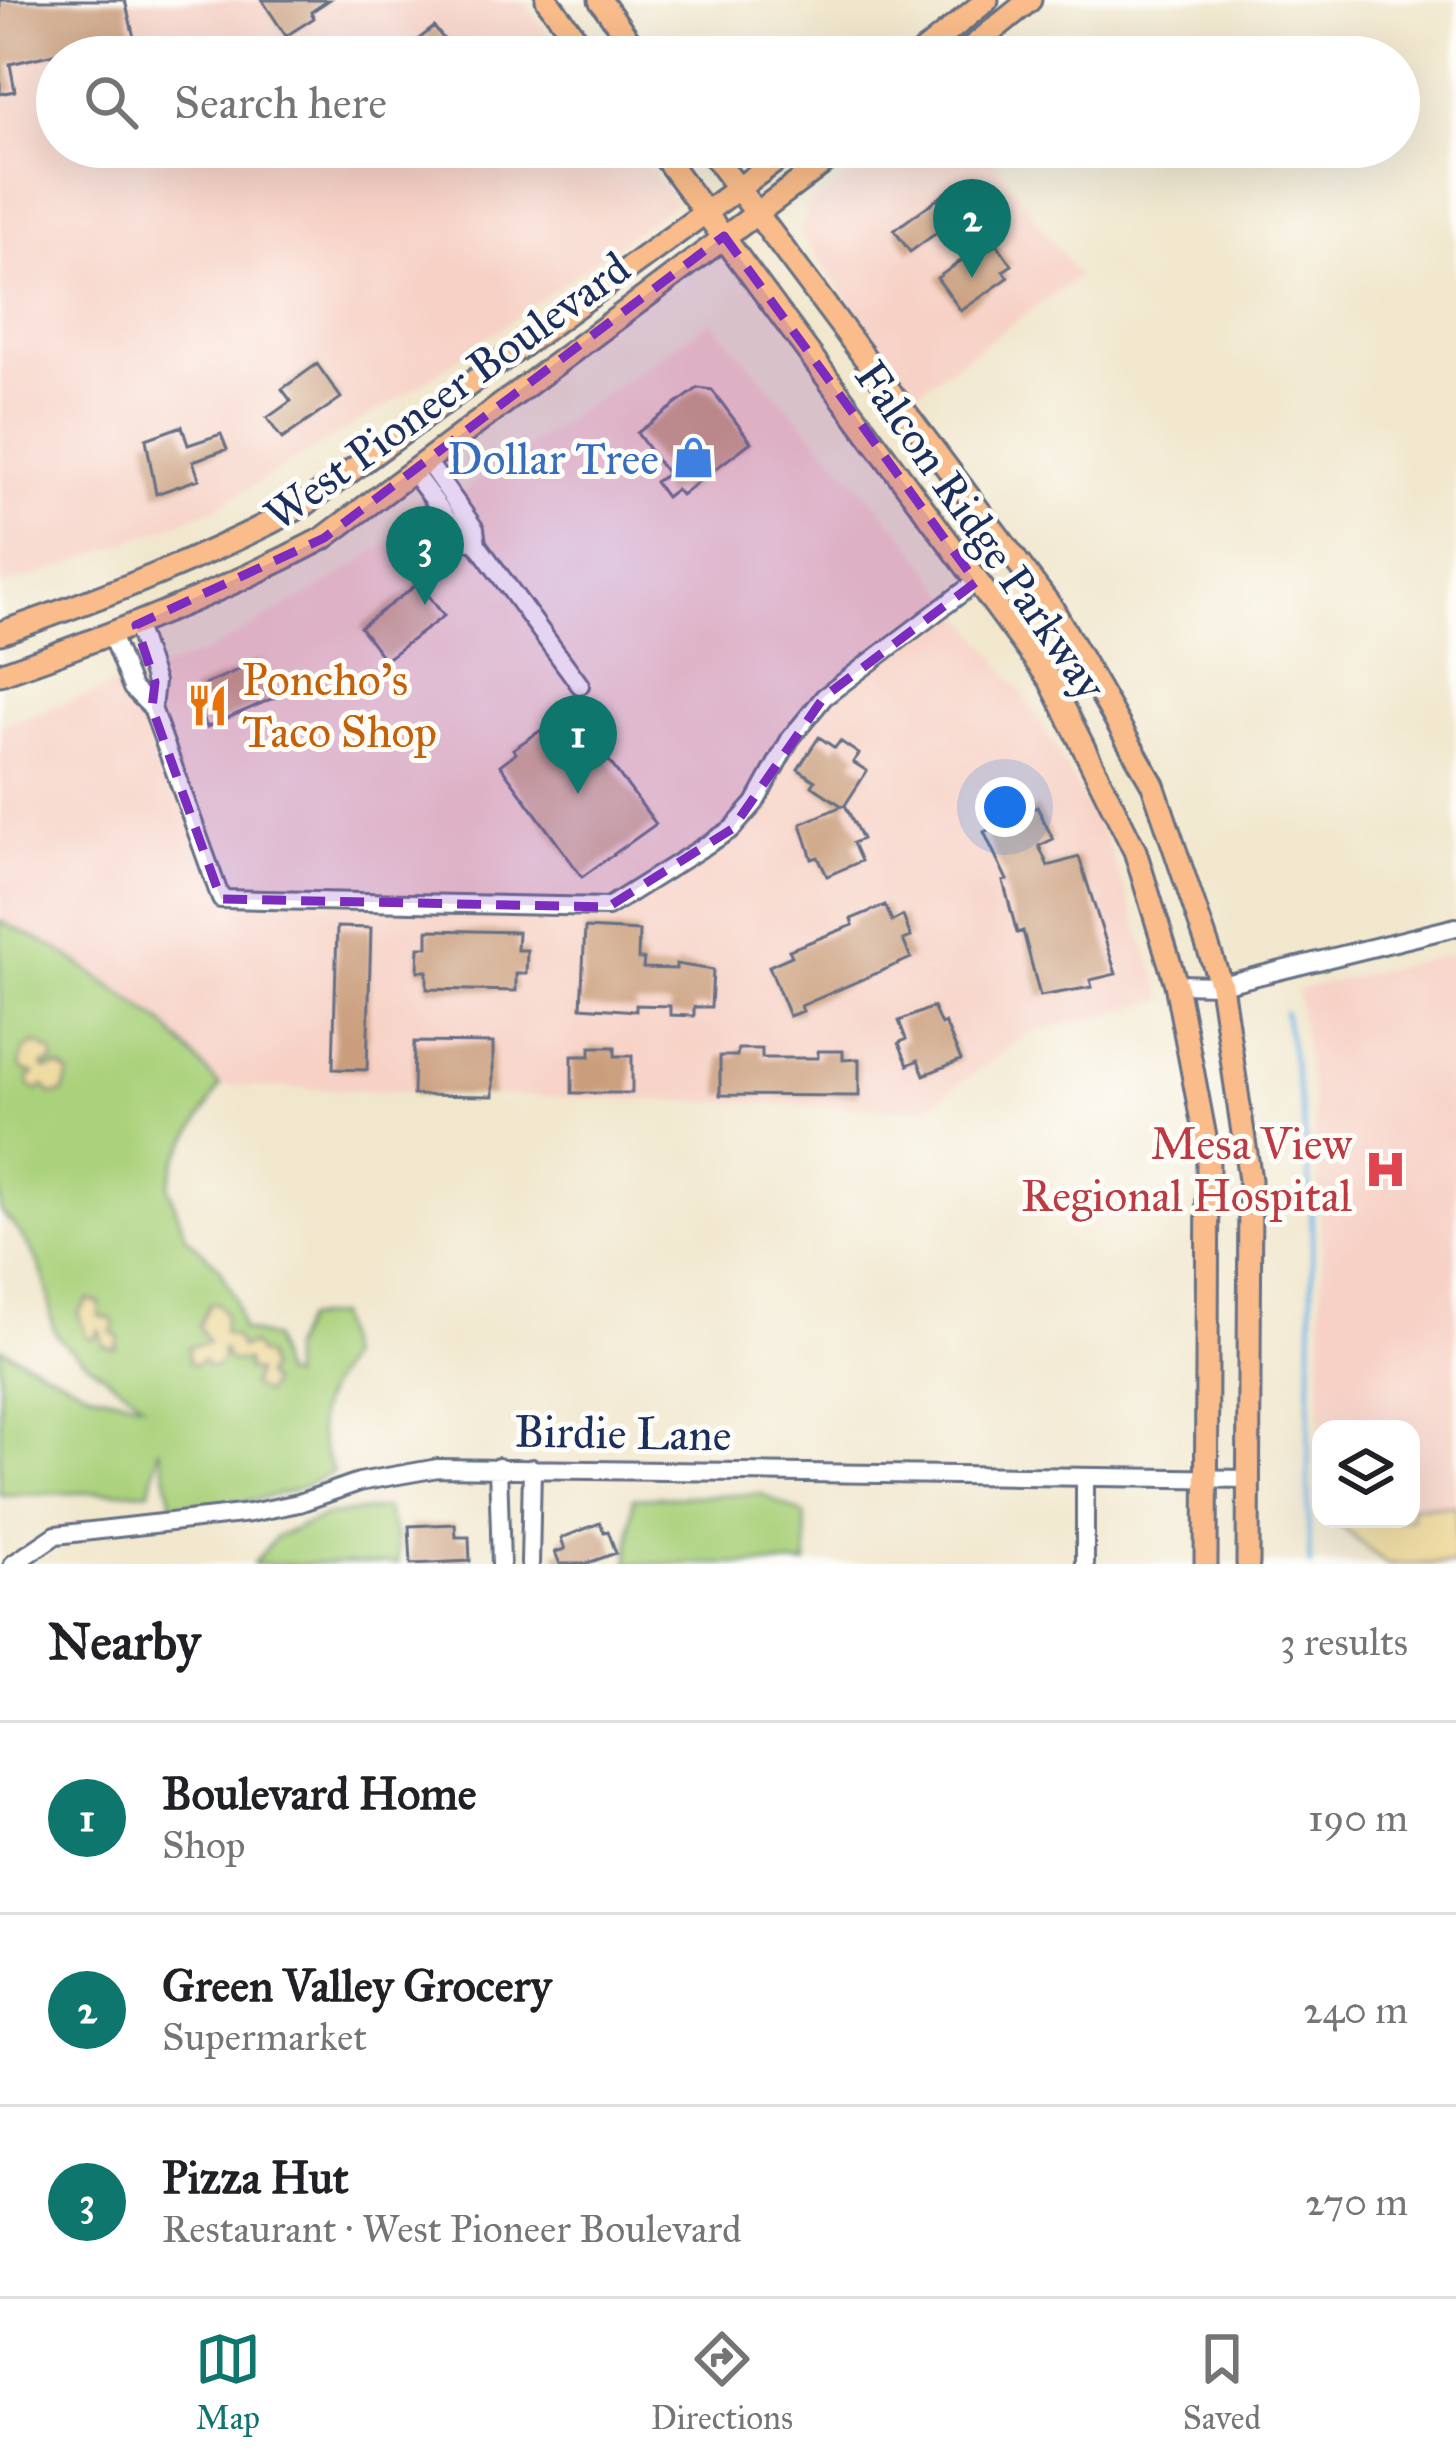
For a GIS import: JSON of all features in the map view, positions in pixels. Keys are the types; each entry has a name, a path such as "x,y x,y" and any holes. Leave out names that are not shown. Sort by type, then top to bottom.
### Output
{"main road":[{"path":"547,0 574,36"},
{"path":"600,0 626,36"},
{"path":"943,36 986,0"},
{"path":"986,36 1030,0"},
{"path":"949,36 958,24"},
{"name":"Falcon Ridge Parkway","path":"673,168 1050,680 1135,851 1176,984 1208,1154 1206,1564"},
{"name":"Falcon Ridge Parkway","path":"722,168 1052,608 1154,785 1221,985 1250,1180 1248,1564"},
{"name":"West Pioneer Boulevard","path":"0,633 98,600 218,551 304,505 766,168"},
{"name":"West Pioneer Boulevard","path":"0,674 236,585 324,538 816,168"},
{"path":"125,589 136,625"},
{"path":"98,600 111,635"}],"street":[{"path":"419,466 463,539 477,544 580,685"},
{"path":"111,635 132,688 152,708 220,898 608,907 732,829 755,802 790,739 824,697 976,582"},
{"path":"136,625 155,682 152,708"},
{"path":"1176,984 1221,985 1456,927"},
{"path":"498,1467 501,1564"},
{"name":"Birdie Lane","path":"13,1564 56,1535 250,1513 299,1503 358,1482 437,1468 1249,1479"},
{"path":"530,1564 532,1468"},
{"path":"1085,1477 1085,1564"},
{"path":"497,1518 530,1517"}],"highlighted area":[{"path":"724,236 976,582 824,697 732,829 608,907 221,899 152,708 155,682 136,625 324,538"}],"shaded area":[{"path":"0,0 522,0 549,36 36,36 36,168 649,168 676,203 422,384 216,508 0,587"},
{"path":"861,168 1000,168 1078,277 915,393 798,230 809,214 805,208"},
{"path":"711,321 905,536 1035,711 1107,843 1165,1000 1029,1033 924,1109 220,1086 163,1023 59,950 0,921 0,726 205,653 338,577"},
{"name":"Mesa View Regional Hospital","path":"1456,953 1456,1506 1420,1506 1420,1420 1319,1420 1322,1240 1312,1097 1297,990"}],"green space":[{"path":"0,921 59,950 163,1023 220,1086 176,1160 168,1186 186,1236 220,1268 235,1298 242,1330 272,1338 281,1374 290,1378 290,1349 304,1319 336,1315 346,1358 328,1388 318,1425 333,1472 275,1495 173,1507 159,1447 150,1491 0,1495 0,1348 90,1392 142,1403 60,1338 52,1326 48,1292 36,1259 0,1211"},
{"path":"762,1494 805,1515 807,1564 628,1564 633,1498"},
{"path":"385,1508 396,1537 398,1564 253,1564 276,1537 326,1516"}],"sand":[{"path":"36,1043 53,1053 53,1062 43,1065 44,1069 60,1067 69,1074 63,1093 52,1095 44,1086 38,1091 29,1086 34,1074 20,1066 24,1050"},
{"path":"88,1300 100,1303 99,1316 112,1319 111,1332 119,1336 116,1349 104,1346 99,1330 94,1339 87,1337 78,1313"},
{"path":"210,1303 217,1303 225,1315 223,1333 235,1337 240,1348 252,1344 265,1356 264,1376 270,1383 265,1394 251,1386 256,1372 247,1370 246,1361 229,1361 222,1348 222,1360 216,1367 203,1360 195,1365 189,1362 188,1347 208,1343 199,1326"},
{"path":"1420,1506 1456,1506 1456,1564 1387,1564 1343,1528 1420,1528"}],"building":[{"path":"0,0 125,0 134,36 36,36 36,58 10,64 15,91 0,94"},
{"path":"262,0 329,0 311,12 314,18 286,36"},
{"path":"962,181 978,203 910,252 894,230"},
{"path":"993,238 1012,265 1003,271 1008,278 961,311 937,278"},
{"path":"317,364 341,398 282,439 267,418 291,401 282,389"},
{"name":"Dollar Tree","path":"698,388 712,390 751,442 681,495 676,489 666,497 655,482 667,474 637,433"},
{"path":"182,426 188,445 221,434 227,449 193,461 199,479 156,494 146,439"},
{"path":"419,583 444,616 385,660 360,627"},
{"path":"260,660 276,697 207,727 191,691"},
{"path":"571,710 656,824 582,877 500,765 516,753 513,749"},
{"path":"819,737 835,748 840,741 859,754 853,762 867,771 845,805 862,839 853,843 861,861 827,876 818,857 812,859 801,824 842,806 812,786 815,781 798,769"},
{"path":"1037,807 1053,839 1039,846 1048,866 1079,857 1116,974 1090,980 1092,987 1040,996 1023,931 1017,933 1003,881 1007,880 984,832"},
{"path":"885,905 892,921 903,916 911,937 903,940 911,958 801,1006 803,1011 789,1016 769,966 792,956 789,950 853,925 851,919"},
{"path":"337,927 371,928 367,1070 333,1069"},
{"path":"585,928 639,931 638,959 644,959 643,968 676,969 676,964 713,970 711,1007 694,1007 694,1016 670,1015 670,1006 636,1005 636,1011 581,1007"},
{"path":"428,930 518,932 517,950 527,950 526,974 516,974 516,991 427,989 427,971 418,971 419,947 428,947"},
{"path":"933,1007 961,1060 924,1075 918,1060 908,1065 899,1043 906,1039 899,1021"},
{"path":"414,1042 493,1043 493,1096 413,1095"},
{"path":"590,1047 615,1047 615,1056 632,1056 632,1093 572,1093 572,1056 590,1056"},
{"path":"738,1049 762,1049 762,1058 818,1058 818,1051 843,1051 843,1060 859,1059 859,1096 720,1095 720,1056 737,1056"},
{"path":"600,1523 616,1553 585,1564 560,1564 555,1552 565,1549 561,1538"},
{"path":"455,1524 456,1537 469,1537 470,1561 411,1564 409,1526"}],"waterway":[{"path":"1284,1012 1311,1203 1310,1564"}],"place":[{"name":"Green Valley Grocery","path":"972,278"},
{"name":"Dollar Tree","path":"693,458"},
{"name":"Pizza Hut","path":"425,605"},
{"name":"Poncho’s Taco Shop","path":"208,705"},
{"name":"Boulevard Home","path":"578,794"},
{"name":"Mesa View Regional Hospital","path":"1386,1169"}]}
